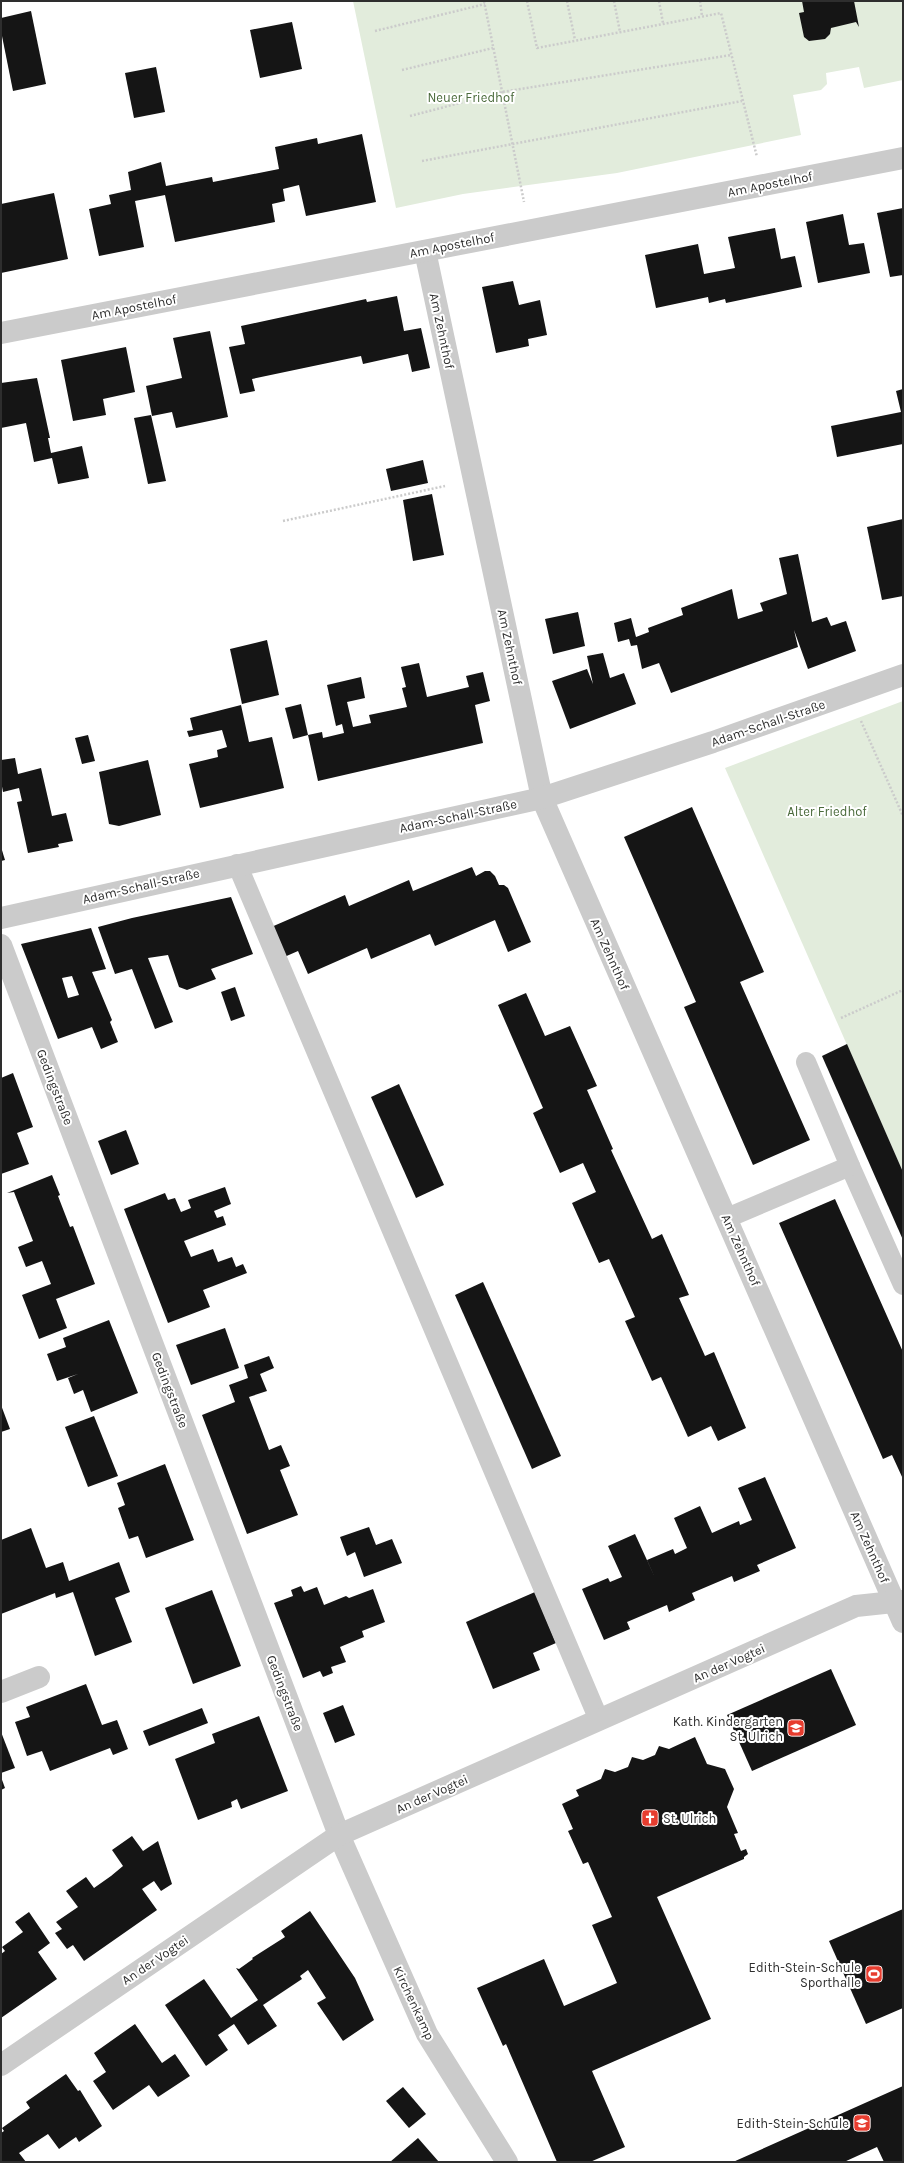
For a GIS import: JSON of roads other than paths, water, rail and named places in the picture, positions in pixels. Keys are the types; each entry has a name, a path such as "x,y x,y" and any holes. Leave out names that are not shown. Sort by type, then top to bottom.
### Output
{"street":[{"name":"Am Apostelhof","path":"1,333 903,158"},
{"name":"Am Zehnthof","path":"425,251 542,798 900,1608"},
{"name":"Adam-Schall-Straße","path":"1,918 237,864 542,798 849,695 903,675"},
{"name":"Gedingstraße","path":"1,945 339,1835"},
{"name":"An der Vogtei","path":"1,2065 339,1835 856,1606 900,1608"},
{"path":"1,1692 39,1677"},
{"name":"Kirchenkamp","path":"339,1835 427,2034 507,2162"}],"lane":[{"path":"237,864 599,1720"},
{"path":"806,1062 903,1285"},
{"path":"727,1218 850,1166"}],"place":[{"name":"Kath. Kindergarten St. Ulrich","path":"796,1728"},
{"name":"St. Ulrich","path":"650,1818"},
{"name":"Edith-Stein-Schule Sporthalle","path":"874,1974"},
{"name":"Edith-Stein-Schule","path":"862,2123"}],"park label":[{"name":"Neuer Friedhof","path":"471,97"},
{"name":"Alter Friedhof","path":"827,811"}]}
